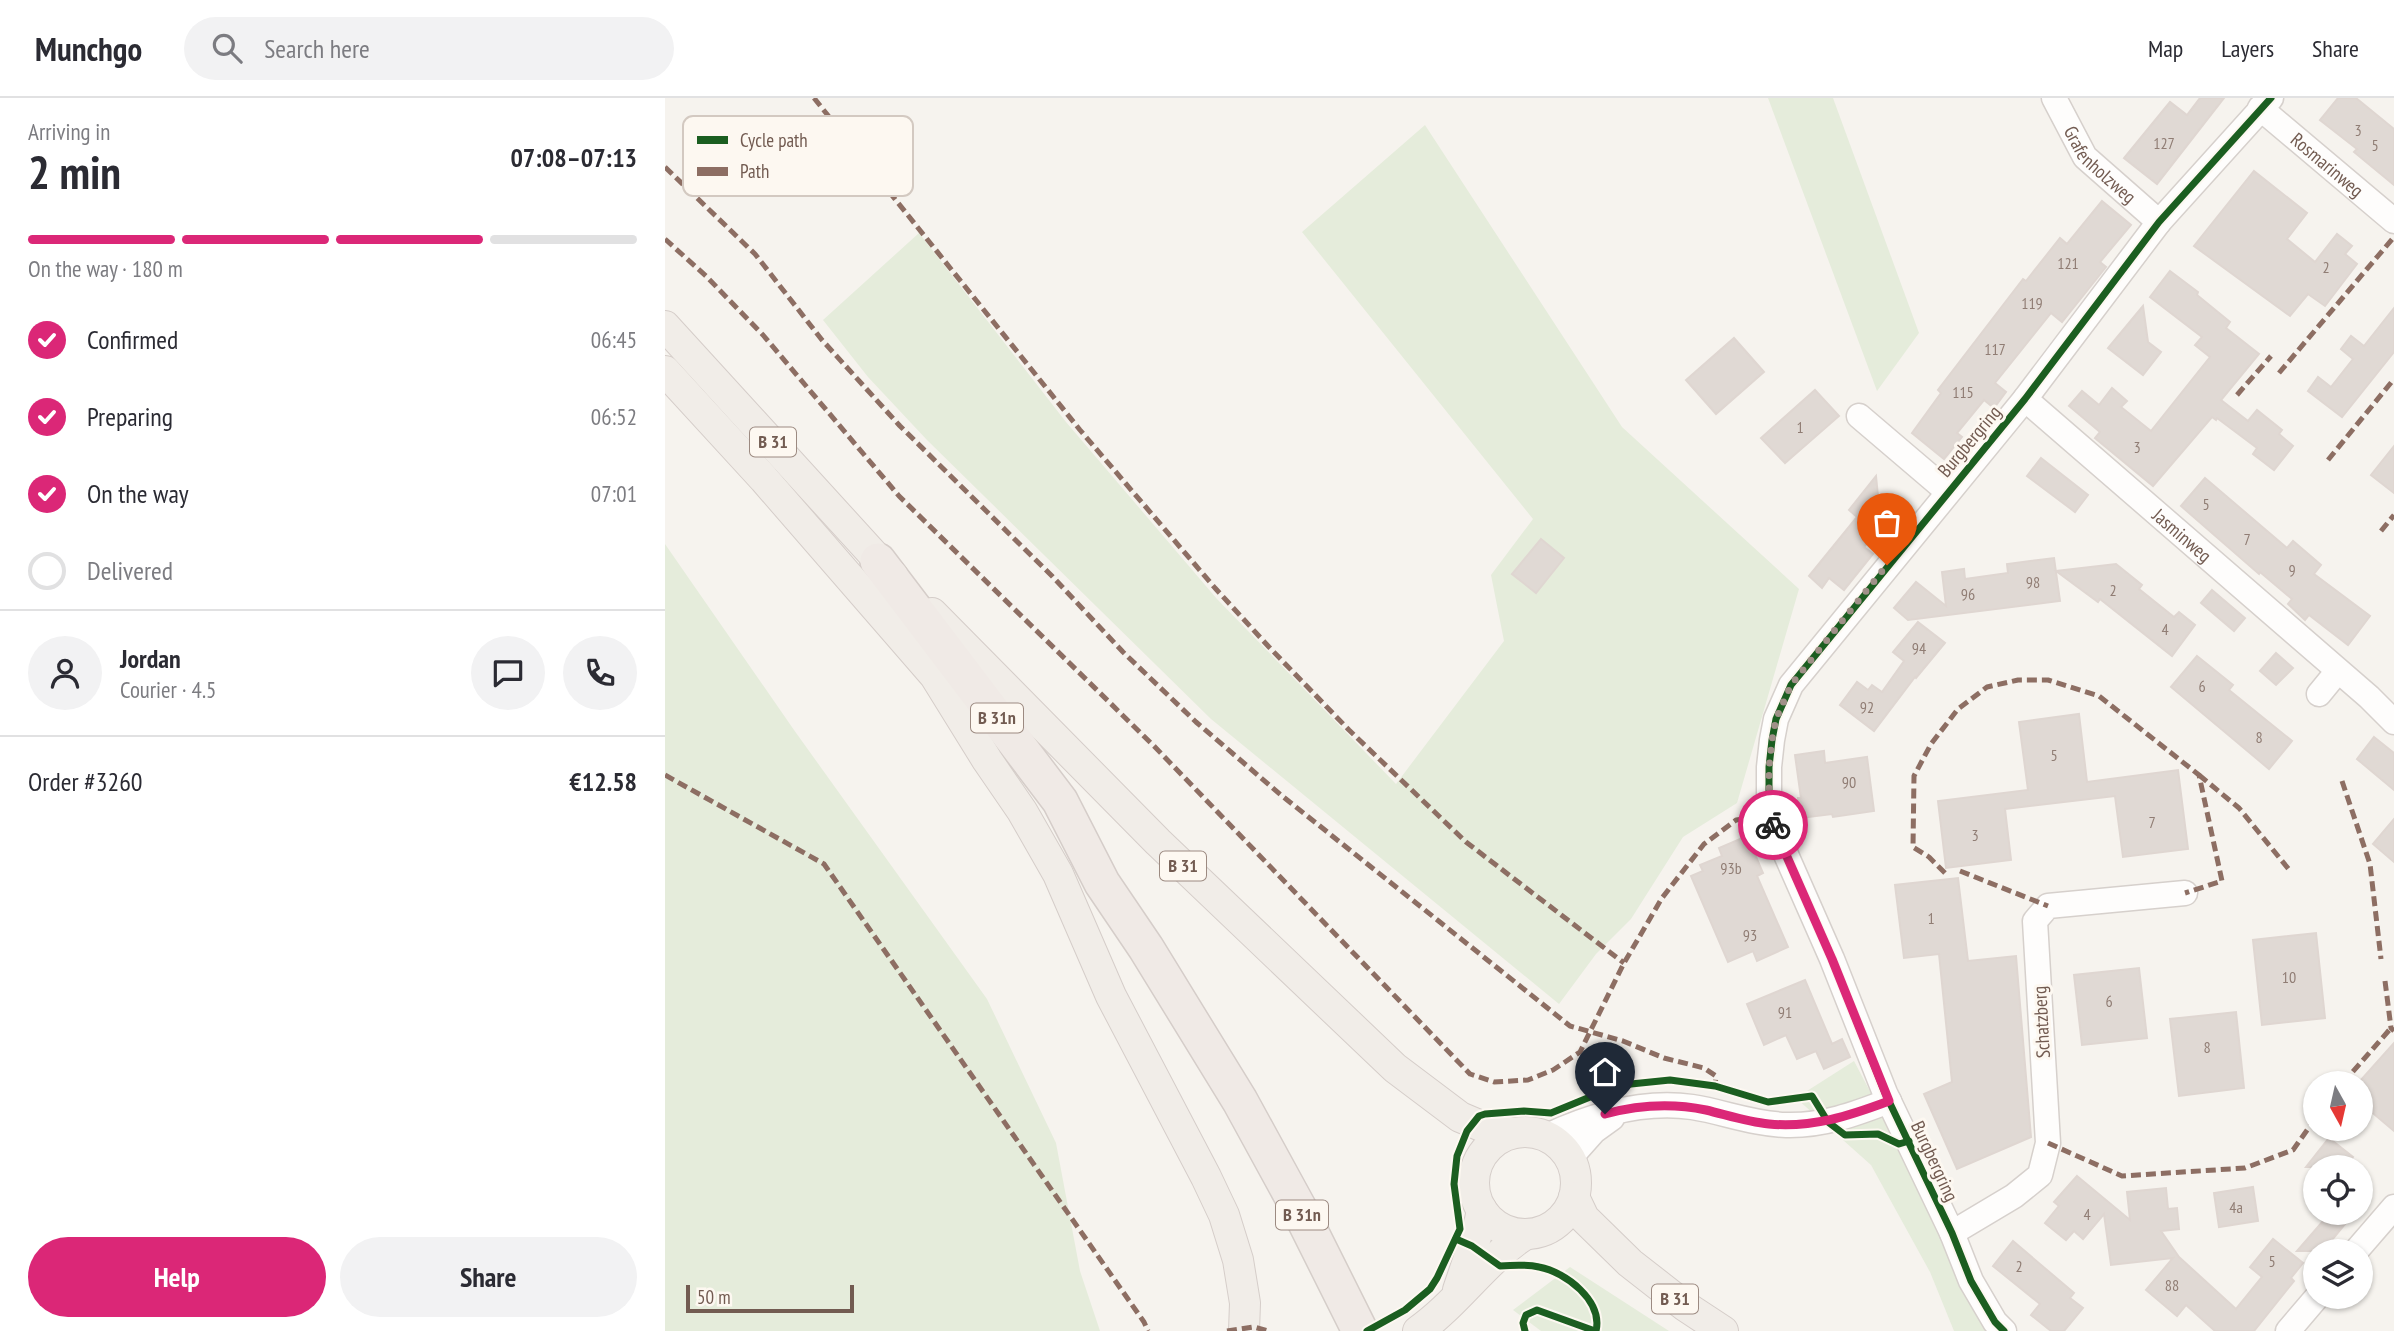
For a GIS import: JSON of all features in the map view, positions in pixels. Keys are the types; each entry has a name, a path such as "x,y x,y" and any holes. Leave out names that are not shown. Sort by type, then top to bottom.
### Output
{"highway":[{"name":"B 31n","path":"878,561 1060,801 1102,883 1146,948 1240,1101 1298,1207 1360,1331"},
{"name":"B 31n","path":"935,676 1044,818 1102,883"}],"main road":[{"name":"B 31","path":"665,326 766,434 878,561 979,659 1158,842 1395,1068 1460,1117 1486,1128 1547,1136"},
{"name":"B 31","path":"665,371 773,489 935,676 1022,811 1058,874 1111,996 1224,1215 1238,1260 1245,1303 1244,1331"},
{"path":"1455,1298 1477,1234 1482,1210 1474,1187 1478,1163 1492,1143 1514,1133"},
{"path":"1547,1136 1564,1149 1570,1158"},
{"name":"B 31","path":"1570,1158 1576,1177 1574,1197 1584,1218 1630,1263 1685,1306 1723,1331"},
{"path":"1418,1331 1510,1244 1561,1219 1574,1197"},
{"name":"B 31","path":"1482,1210 1501,1228 1539,1230 1587,1240 1630,1263"}],"street":[{"name":"Grafenholzweg","path":"2054,98 2085,157 2159,222"},
{"name":"Burgbergring","path":"2004,1331 1995,1322 1971,1281 1952,1233 1889,1101 1832,959 1769,816 1769,768 1776,719 1791,685 1947,491 2025,400 2159,222 2266,103"},
{"name":"Rosmarinweg","path":"2266,103 2394,221"},
{"name":"Jasminweg","path":"2025,400 2369,697 2394,722"},
{"path":"1859,416 1947,491"},
{"path":"2319,694 2337,672"},
{"name":"Schatzberg","path":"1952,1233 2014,1196 2040,1175 2048,1143 2035,920 2048,905 2185,893"},
{"path":"1547,1136 1585,1120 1624,1109 1647,1106 1690,1107 1766,1124 1808,1125 1848,1116 1889,1101"},
{"path":"1570,1158 1594,1131 1624,1109"},
{"path":"2366,1239 2394,1207"},
{"path":"2288,1331 2307,1309"}],"green space":[{"path":"1768,98 1833,98 1919,333 1877,391"},
{"path":"1425,125 1622,427 1799,589 1737,803 1683,837 1631,919 1596,954 1559,1004 1211,719 927,440 868,377 823,320 919,233 1066,422 1217,599 1396,784 1504,641 1491,575 1533,519 1302,232"},
{"path":"665,544 794,730 987,999 1056,1143 1080,1271 1100,1331 665,1331"},
{"path":"1854,1061 1996,1331 1954,1331 1930,1272 1871,1165 1796,1098"},
{"path":"1570,1267 1669,1331 1541,1331 1513,1310"}],"building":[{"path":"2200,98 2224,98 2157,184 2124,158 2170,102 2187,115"},
{"path":"2338,98 2356,98 2394,129 2394,185 2354,152 2357,149 2320,120"},
{"path":"2254,171 2307,213 2287,239 2315,262 2337,234 2352,246 2345,254 2357,264 2325,306 2308,294 2290,316 2194,246"},
{"path":"2102,201 2131,225 2100,262 2106,267 2062,322 2051,313 1995,383 2006,392 1994,408 1984,400 1957,433 1962,437 1944,459 1912,433 1941,393 1938,390 2023,279 2026,281 2060,238 2067,244"},
{"path":"2170,271 2198,292 2197,295 2230,322 2226,328 2259,354 2221,400 2248,421 2257,410 2282,430 2279,434 2293,446 2274,470 2253,454 2257,448 2212,417 2153,486 2095,438 2100,432 2069,406 2082,391 2099,405 2112,388 2127,401 2121,407 2151,431 2210,357 2195,345 2202,337 2150,297"},
{"path":"2143,306 2148,342 2161,352 2143,375 2108,348"},
{"path":"2394,308 2394,352 2342,417 2308,391 2318,377 2331,387 2353,359 2341,349 2351,336 2364,346"},
{"path":"1734,338 1764,372 1716,414 1686,380"},
{"path":"1815,390 1839,416 1785,463 1761,438"},
{"path":"2394,446 2394,493 2371,475"},
{"path":"2041,458 2088,495 2075,512 2027,476"},
{"path":"1876,476 1881,526 1864,547 1873,554 1844,590 1829,578 1822,588 1809,576 1857,517 1849,510"},
{"path":"2205,478 2287,548 2293,541 2321,565 2314,574 2370,616 2348,645 2309,615 2305,620 2288,604 2292,599 2181,506"},
{"path":"1541,539 1564,558 1536,593 1512,574"},
{"path":"2054,558 2060,601 1908,620 1894,608 1916,582 1946,606 1942,572 1964,569 1965,579 2008,573 2007,564"},
{"path":"2116,564 2142,585 2139,589 2174,617 2179,612 2195,625 2172,656 2100,599 2098,602 2056,571"},
{"path":"2212,590 2245,618 2234,631 2201,603"},
{"path":"1918,622 1945,643 1874,731 1840,705 1857,682 1868,690 1872,685 1882,692 1904,661 1893,652"},
{"path":"2276,653 2293,668 2276,685 2260,671"},
{"path":"2197,656 2233,685 2229,690 2292,741 2269,769 2171,687"},
{"path":"2079,714 2087,782 2178,770 2188,849 2123,857 2115,796 2005,809 2011,860 1946,868 1938,801 2028,790 2019,722"},
{"path":"2374,737 2394,753 2394,790 2357,759"},
{"path":"1824,751 1825,763 1867,757 1874,811 1801,818 1795,755"},
{"path":"2394,819 2394,862 2373,844"},
{"path":"1747,836 1763,873 1757,876 1788,947 1757,961 1753,951 1728,962 1691,876 1703,871 1700,865 1722,856 1719,848"},
{"path":"1958,878 1968,961 2016,956 2031,1137 1957,1169 1924,1094 1952,1082 1939,954 1904,958 1895,885"},
{"path":"2316,933 2325,1018 2262,1025 2253,940"},
{"path":"2139,968 2147,1038 2082,1045 2074,975"},
{"path":"1805,980 1832,1044 1842,1039 1850,1057 1824,1069 1816,1051 1797,1059 1786,1035 1764,1045 1747,1004"},
{"path":"2236,1012 2244,1088 2179,1096 2170,1019"},
{"path":"2394,1043 2394,1131 2373,1113 2373,1071 2369,1071"},
{"path":"2327,1141 2333,1141 2350,1155 2316,1155"},
{"path":"2077,1176 2130,1220 2127,1192 2166,1188 2168,1209 2177,1208 2179,1229 2161,1231 2179,1257 2236,1309 2262,1277 2250,1267 2273,1239 2303,1263 2291,1278 2294,1281 2254,1331 2215,1331 2186,1305 2177,1316 2146,1290 2173,1258 2111,1265 2104,1214 2083,1239 2074,1231 2066,1240 2045,1223 2059,1206 2054,1202"},
{"path":"2253,1187 2258,1221 2219,1227 2214,1193"},
{"path":"2320,1225 2344,1225 2333,1239 2307,1239"},
{"path":"2013,1241 2074,1293 2070,1298 2083,1308 2064,1331 2051,1331 2031,1315 2040,1304 1993,1266"}],"marked path":[{"path":"814,98 828,116"},
{"path":"665,167 683,184"},
{"path":"695,196 755,254 822,340 900,426 1052,576 1123,652 1196,722 1281,795 1570,1026 1623,1041 1664,1058 1704,1068 1716,1076 1715,1086"},
{"path":"893,196 1080,430 1269,647 1349,730 1466,842 1624,963"},
{"path":"2279,373 2394,237"},
{"path":"665,239 706,276 763,335 899,496 1154,746 1470,1074 1494,1082 1528,1080 1553,1070 1580,1052 1624,963 1662,898 1704,844 1736,820 1769,816"},
{"path":"2237,395 2271,356"},
{"path":"2328,460 2394,379"},
{"path":"2381,531 2394,515"},
{"path":"1945,873 1929,857 1913,847 1914,776 1931,744 1958,709 1987,687 2018,680 2048,680 2099,696 2199,775 2222,881 2185,893"},
{"path":"665,775 824,864 1148,1331"},
{"path":"2199,775 2239,808 2291,872"},
{"path":"2342,781 2370,864 2381,959"},
{"path":"1960,871 2048,906"},
{"path":"2385,981 2391,1028 2394,1031"},
{"path":"2353,1071 2391,1028"},
{"path":"2048,1143 2122,1176 2245,1168 2293,1150 2303,1136"},
{"path":"1227,1331 1254,1327 1268,1331"}],"cycle path":[{"path":"2004,1331 1995,1322 1971,1281 1952,1233 1885,1093 1832,959 1769,816 1769,767 1776,719 1791,685 2025,399 2159,222 2271,98"},
{"path":"1367,1331 1405,1310 1430,1289 1437,1278 1460,1229 1454,1184 1457,1156 1467,1131 1479,1116 1524,1111 1551,1113 1612,1088 1670,1080 1715,1086 1768,1102 1812,1096 1828,1122 1845,1135 1878,1134 1899,1144 1909,1141"},
{"path":"1456,1239 1472,1246 1500,1266 1539,1267 1571,1282 1594,1309 1596,1331"},
{"path":"1525,1331 1523,1323 1526,1315 1537,1310 1595,1331"}],"way so far":[{"path":"1773,825 1769,816 1769,768 1776,719 1791,685 1887,565"}],"route":[{"path":"1605,1114 1624,1109 1671,1105 1708,1110 1766,1124 1808,1125 1828,1122 1889,1101 1832,959 1773,825"}]}
